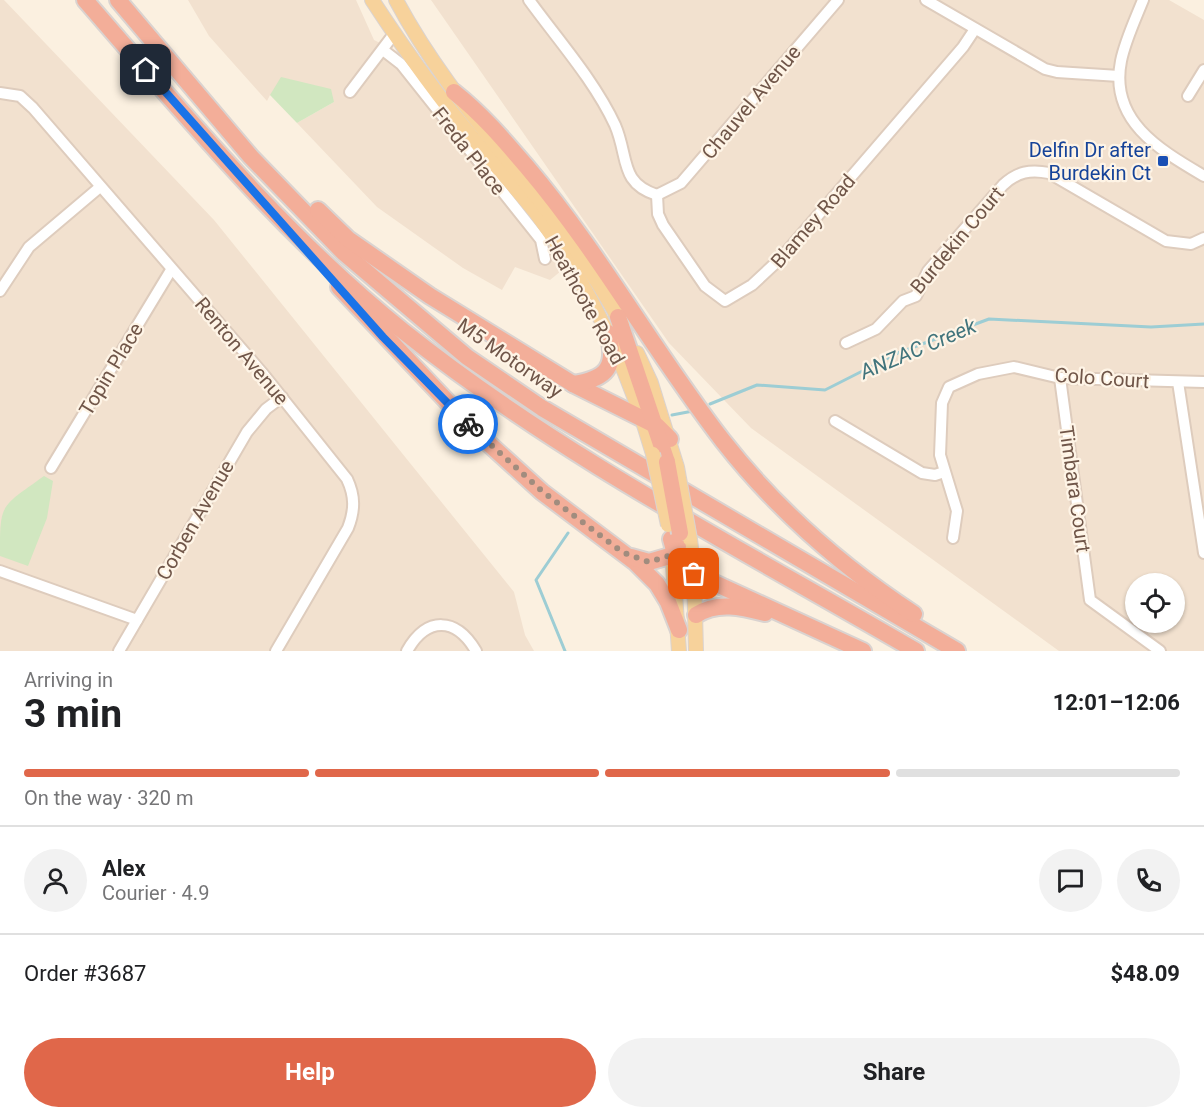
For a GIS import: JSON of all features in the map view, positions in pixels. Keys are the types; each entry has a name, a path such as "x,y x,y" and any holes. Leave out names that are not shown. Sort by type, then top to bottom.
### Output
{"highway":[{"name":"M5 Motorway","path":"85,0 246,183 340,276 403,331 477,388 614,475 916,651"},
{"name":"M5 Motorway","path":"118,0 251,157 344,253 467,357 542,408 957,651"},
{"path":"155,46 205,91 275,170 348,239 430,296 573,384 648,422 670,439"},
{"path":"454,92 478,111 566,216 717,431 773,500 846,565 971,651"},
{"path":"246,183 383,337 476,432 543,492 622,552 657,584 668,602 678,630"},
{"path":"618,317 648,422 665,461 681,565 694,574 863,651"},
{"path":"573,384 592,381 603,375 612,357 608,333"},
{"path":"622,552 649,562 676,541"},
{"path":"696,615 706,609 719,606 753,610 798,622"}],"main road":[{"name":"Heathcote Road","path":"372,0 476,142 537,215 571,265 608,333 648,422"},
{"name":"Heathcote Road","path":"396,0 454,92 562,229 618,317 651,383 670,439 665,461"},
{"path":"676,541 680,651"},
{"path":"694,574 696,651"}],"street":[{"path":"529,0 606,108 622,143 633,181 640,189 657,195"},
{"name":"Chauvel Avenue","path":"657,195 681,183 838,0"},
{"path":"926,0 1045,69 1057,72 1119,76"},
{"path":"1143,0 1123,53 1119,76 1127,111 1145,137 1156,147 1204,176"},
{"name":"Blamey Road","path":"657,195 658,214 663,225 705,286 725,301 752,285 782,257 963,47 975,29"},
{"path":"350,92 394,33"},
{"name":"Freda Place","path":"382,50 401,64 541,240 545,259"},
{"path":"1188,96 1201,83 1204,70"},
{"name":"Renton Avenue","path":"0,93 20,96 27,102 282,397 347,479 354,505 348,528 276,651"},
{"name":"Burdekin Court","path":"846,344 876,329 903,301 916,296 928,271 1003,185 1012,176 1024,172 1035,170 1049,173 1166,241 1191,244 1204,238"},
{"path":"0,291 29,248 100,187"},
{"name":"Topin Place","path":"51,468 171,270"},
{"name":"Colo Court","path":"953,538 957,512 940,455 942,403 949,387 978,374 998,368 1014,367 1060,378 1204,382"},
{"name":"Timbara Court","path":"1060,378 1090,600 1160,651"},
{"path":"1178,382 1204,553"},
{"name":"Corben Avenue","path":"119,651 247,432 261,414 282,397"},
{"path":"835,421 922,473 935,475 944,472"},
{"path":"0,571 137,620"},
{"path":"407,651 424,630 445,625 461,631 476,651"}],"shaded area":[{"path":"0,0 4,0 214,220 514,592 525,635 534,651 0,651"},
{"path":"188,0 356,0 374,40 398,52 429,90 528,214 552,248 560,263 561,271 550,280 515,267 502,290 463,268 377,207 297,123 334,102 270,95 267,101 209,36"},
{"path":"431,0 1169,0 1204,20 1204,651 1059,651 751,428 669,343"}],"green space":[{"path":"281,77 331,89 334,102 297,123 270,95"},
{"path":"44,476 53,481 47,518 28,566 0,556 2,515 11,501"}],"waterway":[{"name":"ANZAC Creek","path":"710,404 757,385 825,390 898,353 989,319 1151,327 1204,324"},
{"name":"ANZAC Creek","path":"672,415 693,411"},
{"name":"ANZAC Creek","path":"565,651 536,580 568,533"}],"way so far":[{"path":"468,424 543,492 622,552 640,561 649,562 675,554 681,565 694,574"}],"place":[{"name":"Delfin Dr after Burdekin Ct","path":"1163,161"}],"route":[{"path":"146,70 383,337 468,424"}]}
